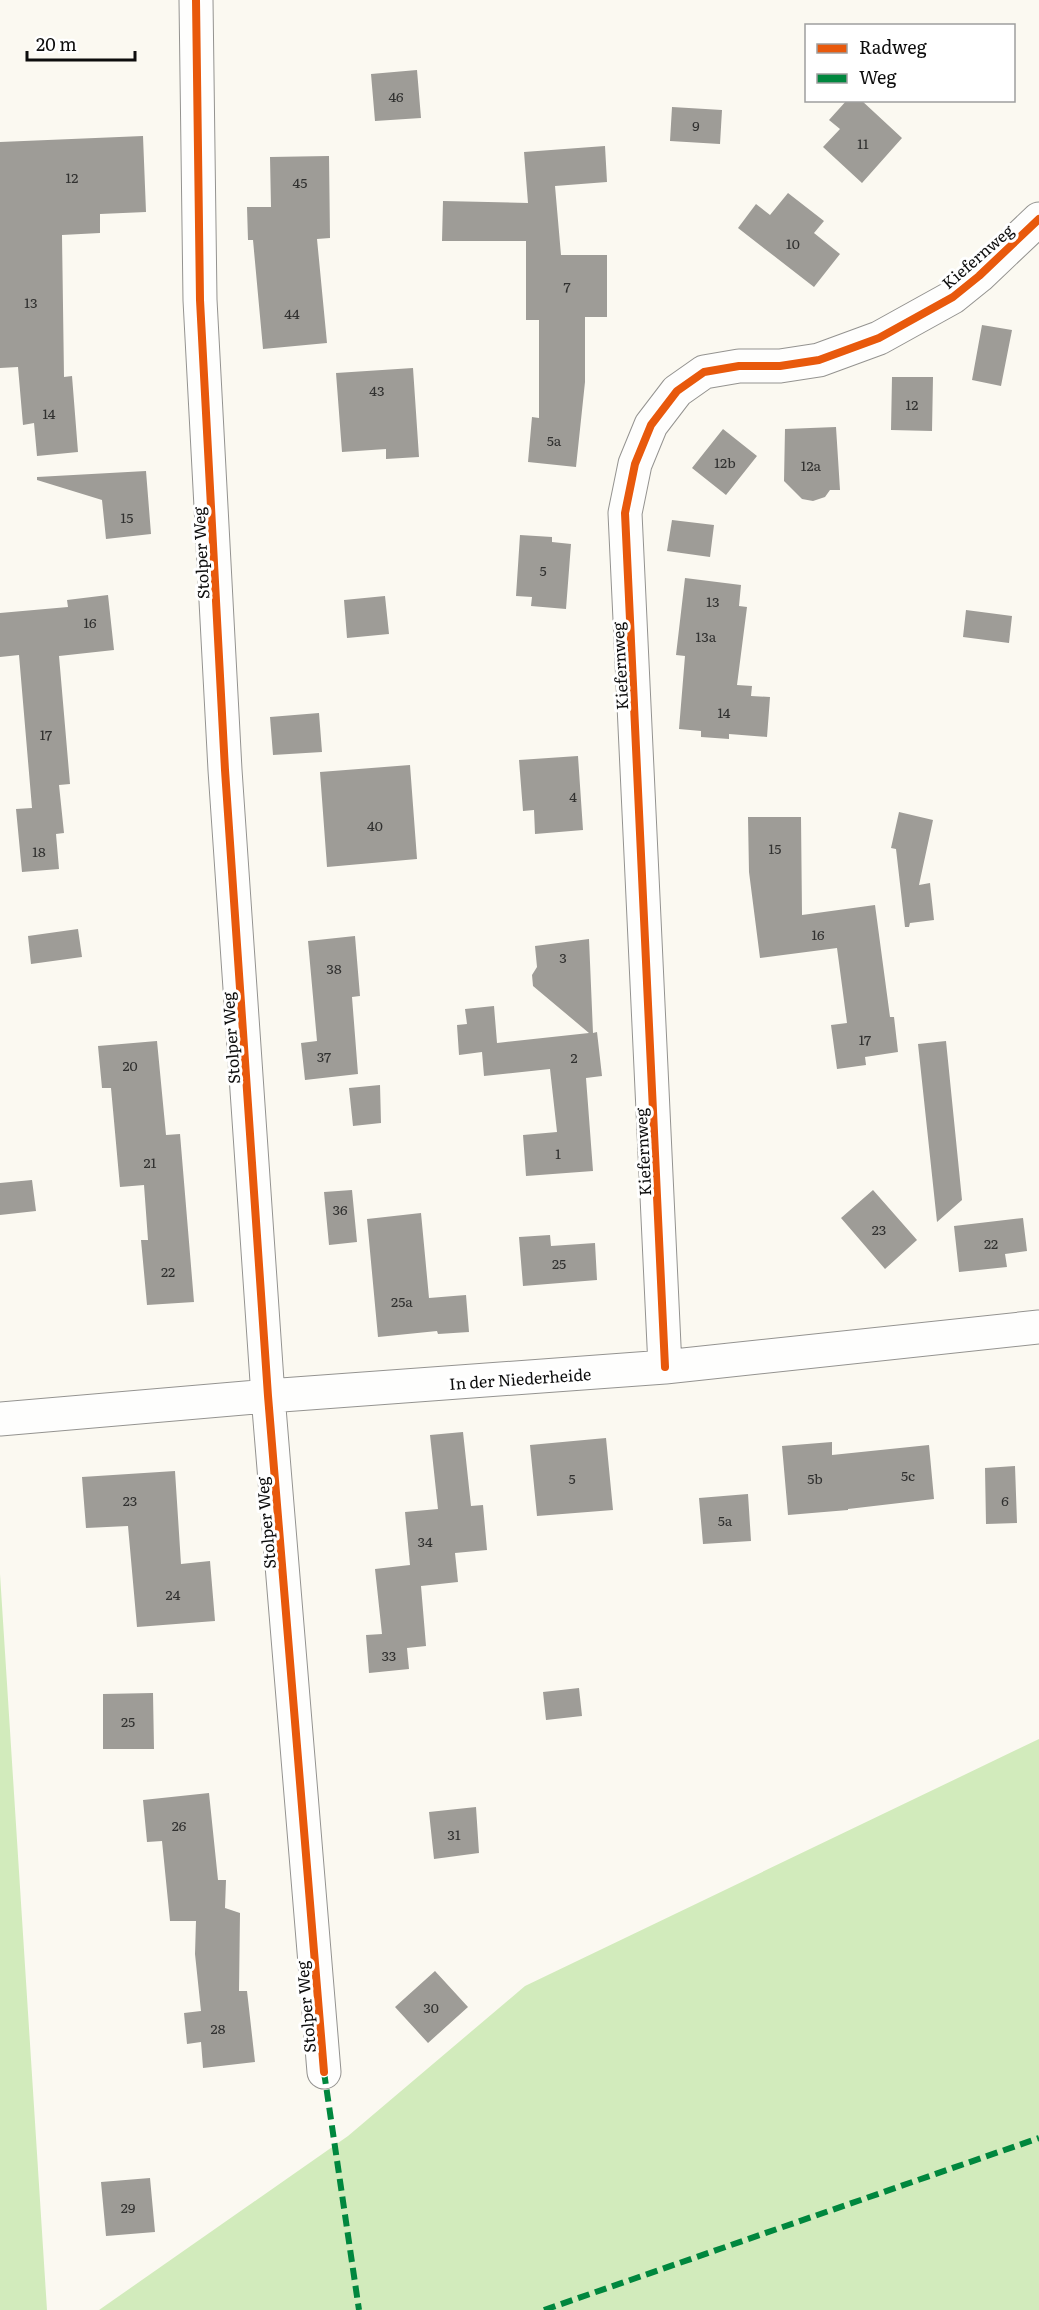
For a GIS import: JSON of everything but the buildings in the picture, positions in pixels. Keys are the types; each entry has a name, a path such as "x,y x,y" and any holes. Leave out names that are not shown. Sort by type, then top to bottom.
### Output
{"street":[{"name":"Stolper Weg","path":"196,0 202,335 225,770 268,1396 324,2072"},
{"name":"Kiefernweg","path":"665,1367 625,513 635,464 651,425 677,391 704,372 739,366 780,366 819,360 879,338 953,297 979,276 1039,219"},
{"name":"In der Niederheide","path":"0,1419 268,1396 665,1367 1039,1327"}],"green space":[{"path":"0,1574 47,2310 0,2310"},
{"path":"1039,1739 1039,2310 99,2310 348,2136 525,1986"}],"marked path":[{"path":"324,2072 359,2310"},
{"path":"544,2310 1039,2138"}],"cycle path":[{"path":"196,0 200,300 225,770 268,1396 324,2072"},
{"path":"665,1367 625,513 635,464 651,425 677,391 704,372 739,366 780,366 819,360 879,338 953,297 979,276 1039,219"}]}
